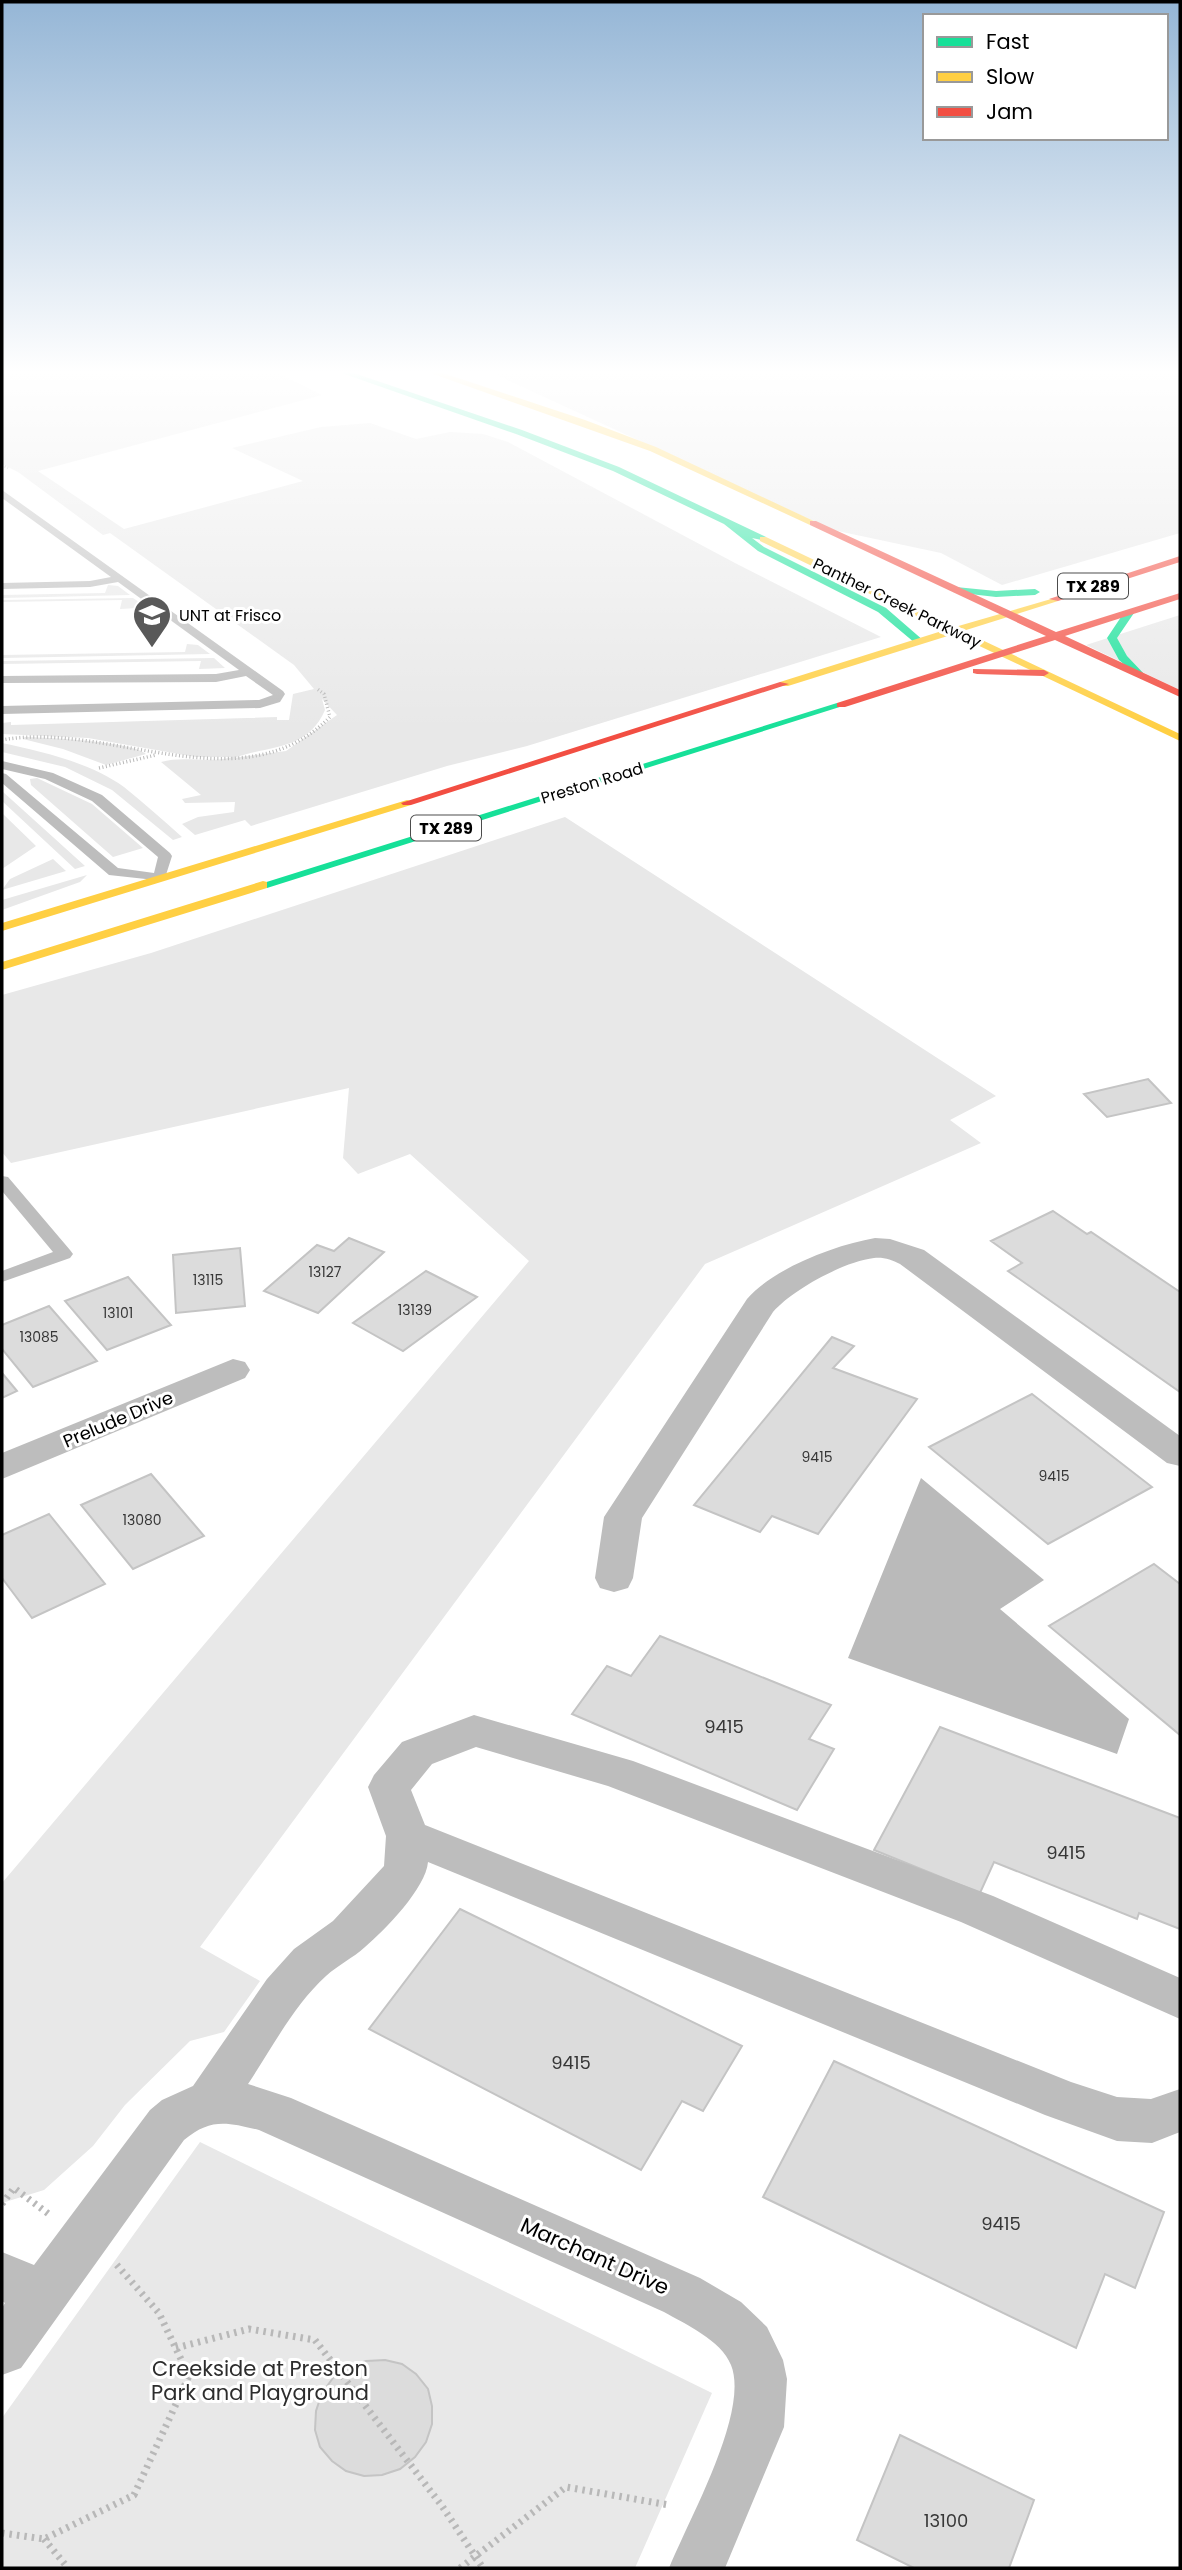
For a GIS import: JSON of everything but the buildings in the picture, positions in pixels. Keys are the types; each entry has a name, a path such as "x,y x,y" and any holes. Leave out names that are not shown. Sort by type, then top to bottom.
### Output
{"main road":[{"name":"Panther Creek Parkway","path":"659,490 1180,738"},
{"name":"Panther Creek Parkway","path":"741,490 1180,694"},
{"path":"727,522 761,549 882,610 919,641"},
{"name":"TX 289","path":"2,927 1180,559"},
{"path":"956,590 1016,593 1110,581"},
{"name":"Preston Road","path":"2,967 1180,596"},
{"path":"1129,612 1112,638 1123,658 1142,676"},
{"path":"936,674 984,671 1044,674"},
{"path":"159,878 192,906"}],"street":[{"path":"614,1578 623,1517 756,1311 769,1295 786,1284 850,1254 872,1248 887,1248 912,1257 1180,1454"},
{"name":"Prelude Drive","path":"2,1467 233,1370"},
{"path":"209,2102 283,1993 310,1962 349,1934 405,1872 408,1836 388,1787 417,1753 474,1731 618,1773 977,1909 1180,1999"},
{"path":"408,1836 1062,2100 1117,2119 1152,2121 1180,2110"},
{"name":"Marchant Drive","path":"2,2350 21,2285 82,2238 167,2125 192,2106 209,2102 247,2104 274,2113 682,2295 738,2329 747,2340 758,2369 760,2408 757,2427 697,2568"}],"lane":[{"path":"2,710 260,704 278,697 279,694 5,499"},
{"path":"2,586 90,584 118,579"},
{"path":"2,680 216,678 247,672"},
{"path":"2,765 49,776 97,798 164,856 159,878 114,872 2,777"},
{"path":"2,1181 64,1254 2,1277"}],"path":[{"path":"2,740 17,736 62,737 160,754 228,760 284,749 315,733 330,717 324,694 316,688"},
{"path":"99,768 160,754"},
{"path":"2,2204 14,2188 122,2268 159,2314 189,2376 134,2496 44,2539 2,2533"},
{"path":"176,2348 248,2329 315,2340 442,2506 483,2568"},
{"path":"460,2568 566,2487 669,2505"},
{"path":"44,2539 68,2568"}],"green space":[{"path":"42,490 66,490 124,529 270,490 598,490 881,637 527,746 447,766 251,826 245,820 195,835 182,824 198,817 234,812 235,802 185,803 182,799 201,795 161,762 232,757 196,757 88,738 2,734 2,723 11,722 11,725 277,717 277,720 289,720 293,694 314,689 294,665 110,533 103,535","holes":["322,699 337,715 286,751 234,758 298,740 308,733 325,710"]},
{"path":"746,490 1180,490 1180,533 1002,585 941,553 833,530"},
{"path":"108,585 118,586 130,595 2,598 2,595 105,593"},
{"path":"133,598 142,604 137,608 120,609 122,600 2,602 2,600"},
{"path":"1180,615 1180,690 1086,645"},
{"path":"187,644 198,645 210,654 2,658 2,655 185,652"},
{"path":"214,658 225,668 199,669 201,661 2,664 2,661"},
{"path":"23,739 107,743 146,754 106,765 63,749"},
{"path":"2,743 65,759 110,778 182,837 173,840 112,790 65,767 2,752"},
{"path":"37,778 92,804 143,848 113,857 31,785 30,779"},
{"path":"2,791 85,866 75,869 2,801"},
{"path":"2,813 36,846 2,869"},
{"path":"565,817 996,1096 950,1120 981,1143 705,1264 200,1947 260,1981 224,2032 190,2041 125,2105 93,2146 44,2190 2,2203 2,1883 529,1261 410,1154 358,1174 343,1158 349,1088 11,1163 2,1152 2,995 151,953"},
{"path":"53,859 66,871 2,890 10,879"},
{"path":"87,875 80,882 2,910 2,900"},
{"name":"Creekside at Preston Park and Playground","path":"200,2142 712,2393 635,2568 2,2568 2,2418"}],"shaded area":[{"path":"921,1478 1044,1580 1000,1609 1129,1719 1117,1754 848,1658"}],"traffic: fast":[{"path":"660,490 763,539"},
{"path":"727,522 761,549 882,610 919,641"},
{"path":"956,590 996,594 1035,592"},
{"path":"1129,613 1112,638 1123,658 1141,676"},
{"path":"263,885 841,705"}],"traffic: slow":[{"path":"742,490 813,523"},
{"path":"763,539 1180,738"},
{"path":"784,684 1054,599"},
{"path":"2,927 407,803"},
{"path":"2,966 263,885"}],"traffic: jam":[{"path":"813,523 1180,694"},
{"path":"1054,599 1180,559"},
{"path":"841,705 1180,596"},
{"path":"977,671 1044,673"},
{"path":"407,803 784,684"}],"place":[{"name":"UNT at Frisco","path":"152,649"}]}
